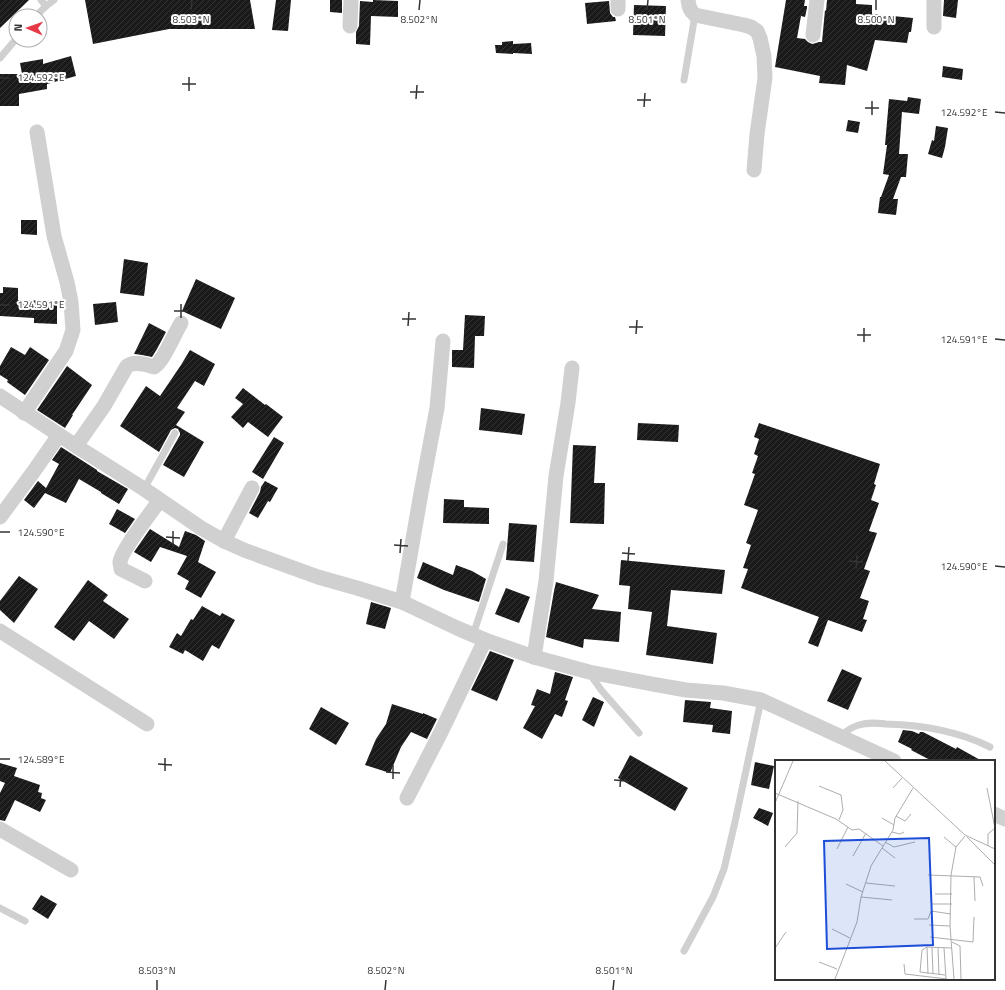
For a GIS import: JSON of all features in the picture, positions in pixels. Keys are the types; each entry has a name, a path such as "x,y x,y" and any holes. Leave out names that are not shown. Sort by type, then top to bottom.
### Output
{"street":[{"path":"350,26 351,0"},
{"path":"688,0 691,11 695,15 751,27 757,31 760,38 764,56 765,78 757,134 754,170"},
{"path":"813,35 817,0"},
{"path":"934,0 934,27"},
{"path":"24,413 66,351 73,330 71,302 54,236 37,132"},
{"path":"76,446 104,406 127,366 132,363 154,367 157,365 181,322"},
{"path":"402,602 437,408 443,341"},
{"path":"534,657 546,581 556,476 572,368"},
{"path":"0,396 24,413 144,489 201,528 244,550 318,577 402,602 479,638 534,657 589,672 686,690 723,693 761,700 892,760"},
{"path":"0,518 59,435"},
{"path":"224,541 252,488"},
{"path":"145,581 121,569 120,562 129,545 160,500"},
{"path":"0,631 148,724"},
{"path":"407,798 442,730 479,638"},
{"path":"995,814 1005,819"},
{"path":"0,829 71,870"}],"lane":[{"path":"44,3 54,0"},
{"path":"684,80 695,15"},
{"path":"0,58 8,48"},
{"path":"144,489 175,433"},
{"path":"479,638 503,544"},
{"path":"589,672 602,691 639,733"},
{"path":"684,951 713,897 724,869 761,700"},
{"path":"841,736 849,729 867,723 899,724 944,731 975,740 990,747"},
{"path":"0,908 25,921"}],"building":[{"path":"0,0 29,0 21,8 8,8 8,20 0,28"},
{"path":"85,0 250,0 255,29 169,29 93,44"},
{"path":"276,0 291,0 288,31 272,30"},
{"path":"330,0 342,0 342,13 330,12"},
{"path":"373,0 398,1 398,17 371,16 370,45 356,44 356,32 359,26 360,1 373,2"},
{"path":"786,0 805,0 804,6 807,6 807,8 805,17 801,16 797,38 805,39 812,44 822,42 827,0 856,0 856,4 872,5 872,14 913,18 911,32 909,32 907,43 875,40 867,71 847,65 845,85 819,83 820,76 775,67"},
{"path":"944,0 958,0 956,18 943,16"},
{"path":"609,1 610,13 613,17 615,17 616,21 587,24 585,3"},
{"path":"634,5 666,6 665,36 633,35"},
{"path":"513,41 513,44 531,43 532,54 496,53 495,45 502,45 502,42"},
{"path":"71,56 76,76 47,84 47,89 19,94 19,106 0,106 0,74 22,74 20,63 43,59 43,64"},
{"path":"943,66 963,69 962,80 942,77"},
{"path":"908,97 921,99 919,114 902,112 899,154 908,154 906,177 901,177 893,199 898,199 896,215 878,213 880,197 889,175 883,174 887,145 885,145 889,99 907,101"},
{"path":"848,120 860,122 858,133 846,131"},
{"path":"936,126 948,128 942,158 928,154 932,140 934,141"},
{"path":"21,220 37,220 37,235 21,234"},
{"path":"124,259 148,263 144,296 120,293"},
{"path":"196,279 235,298 221,329 182,311"},
{"path":"3,287 18,288 18,300 57,301 57,324 34,323 34,318 0,316 0,293 3,293"},
{"path":"116,302 118,322 95,325 93,304"},
{"path":"465,315 485,316 484,336 475,336 474,368 452,367 452,350 463,350"},
{"path":"149,323 166,332 152,357 134,354"},
{"path":"11,347 25,355 30,347 49,360 25,395 0,375 0,366"},
{"path":"190,350 215,364 204,386 195,381 177,408 185,412 176,425 204,442 184,477 163,465 180,435 178,429 175,428 171,430 159,452 120,426 146,386 160,396"},
{"path":"67,366 92,385 65,428 37,410"},
{"path":"243,388 283,417 268,437 248,422 243,428 231,417 243,404 235,398"},
{"path":"481,408 525,414 522,435 479,430"},
{"path":"638,423 679,425 678,442 637,440"},
{"path":"759,423 880,464 874,484 876,485 871,500 879,503 869,531 877,533 864,569 870,571 860,598 869,601 863,619 867,620 862,632 828,620 818,647 808,643 819,617 741,588 748,569 743,568 751,545 746,543 758,510 744,505 755,474 752,473 758,456 754,454 759,439 754,437"},
{"path":"274,437 284,443 263,479 252,472"},
{"path":"573,445 596,446 594,483 605,483 604,524 570,523"},
{"path":"61,447 97,471 128,489 119,504 79,479 66,503 45,493 34,508 24,500 38,481 46,488 59,464 52,460"},
{"path":"265,481 278,488 258,518 249,513"},
{"path":"444,499 464,500 464,507 489,508 489,524 443,523"},
{"path":"117,509 135,519 125,533 109,524"},
{"path":"509,523 537,525 534,562 506,560"},
{"path":"150,529 179,547 185,531 196,535 205,541 198,562 216,572 201,598 185,589 189,581 177,574 187,556 160,547 151,562 134,552"},
{"path":"621,560 725,570 722,594 671,590 667,626 717,633 713,664 646,655 652,612 628,609 630,586 619,585"},
{"path":"423,562 453,575 456,565 472,571 486,579 479,602 444,590 417,578"},
{"path":"19,576 38,589 14,623 0,610 0,601"},
{"path":"88,580 108,595 103,601 129,619 114,639 89,621 74,641 54,627"},
{"path":"556,582 599,595 592,609 621,612 619,642 584,639 583,648 546,637"},
{"path":"506,588 530,597 519,623 495,614"},
{"path":"371,602 391,608 385,629 366,624"},
{"path":"202,606 220,616 222,613 235,620 219,649 212,645 203,661 185,650 183,654 169,647 177,633 181,636 191,619 193,620"},
{"path":"490,651 514,660 497,701 471,690"},
{"path":"842,669 862,678 848,710 827,701"},
{"path":"555,672 573,677 565,700 568,701 562,717 555,714 542,739 523,728 535,706 531,705 537,689 550,694"},
{"path":"593,697 604,702 594,727 582,720"},
{"path":"685,700 711,702 710,708 732,711 730,734 712,732 713,725 683,722"},
{"path":"392,704 423,713 437,719 427,739 411,732 401,747 390,773 365,765 376,739 386,724"},
{"path":"321,707 349,723 336,745 309,729"},
{"path":"903,730 912,731 919,734 920,732 923,732 956,749 957,747 980,760 930,760 898,742"},
{"path":"630,755 688,788 675,811 618,778"},
{"path":"755,762 774,766 769,789 751,785"},
{"path":"0,763 17,768 14,776 40,785 38,792 42,793 41,798 46,800 40,812 15,800 5,821 0,820 0,793 5,783 0,781"},
{"path":"759,808 773,813 768,826 753,818"},
{"path":"41,895 57,904 48,919 32,909"}]}
